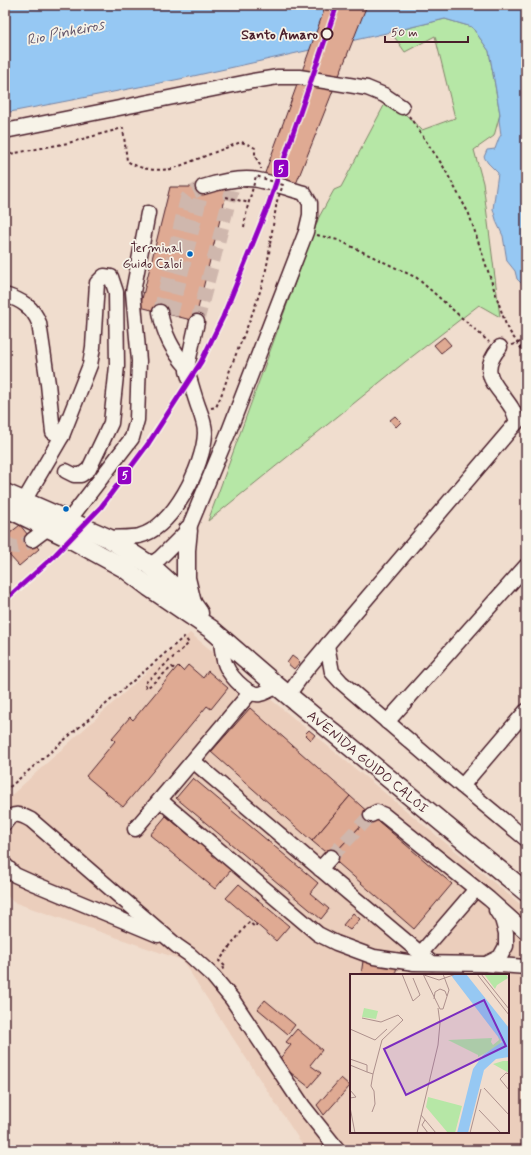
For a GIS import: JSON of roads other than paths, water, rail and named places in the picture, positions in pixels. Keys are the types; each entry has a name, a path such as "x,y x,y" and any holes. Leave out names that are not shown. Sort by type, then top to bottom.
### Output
{"main road":[{"name":"AVENIDA GUIDO CALOI","path":"12,500 69,520 108,538 150,565 192,603 216,633"},
{"name":"AVENIDA GUIDO CALOI","path":"12,500 15,512 124,568 216,633 282,691 526,892"},
{"path":"188,530 186,578 192,603"},
{"path":"124,568 150,565"}],"lane":[{"path":"5,131 278,77 299,76 367,88 384,95 402,107"},
{"path":"150,565 160,558 188,530 229,431 306,232 310,215 310,203 304,193 257,180 231,189 215,184 202,187"},
{"path":"69,520 132,438 137,420 139,361 133,292 148,213"},
{"path":"12,500 57,434 90,364 93,347 97,283 104,276 111,277 116,292 118,366 111,423 89,468 81,475 74,475 66,471"},
{"path":"5,295 15,298 36,314 39,323 57,434"},
{"path":"166,314 167,338 179,358 187,367"},
{"path":"108,538 139,536 150,531 166,520 185,492 201,458 205,432 187,371 197,322"},
{"path":"216,633 226,669 236,681 250,693 261,694 282,691 306,670 521,425 512,408 497,390 489,373 491,361 500,347"},
{"path":"32,540 48,528"},
{"path":"387,722 526,566"},
{"path":"327,645 332,672 341,682 526,840"},
{"path":"135,829 250,693"},
{"path":"462,786 526,711"},
{"path":"194,760 432,963"},
{"path":"160,800 318,934 336,943 374,957 414,963 485,964 526,968"},
{"path":"371,815 377,812 384,815 476,889 526,932"},
{"path":"6,817 16,814 23,815 31,820 213,976 232,999 303,1106 338,1150"},
{"path":"320,869 331,857"},
{"path":"5,865 15,875 34,884 170,940"},
{"path":"421,953 476,889"},
{"path":"485,964 500,957 506,946 506,933 502,920 488,899"}],"water":[{"name":"Rio Pinheiros","path":"5,5 526,5 526,288 517,279 515,271 507,261 503,236 493,209 498,173 484,157 487,150 495,149 501,135 499,120 500,114 489,51 472,27 445,19 180,79 5,113"}],"tunnel":[{"path":"160,312 187,198 191,193 203,187"},
{"path":"171,315 203,187"},
{"path":"197,322 232,190"},
{"path":"5,542 9,545 18,547 32,540"},
{"path":"331,857 371,815"}],"place":[{"name":"Santo Amaro","path":"327,34"},
{"name":"Terminal Guido Caloi","path":"190,254"}]}
